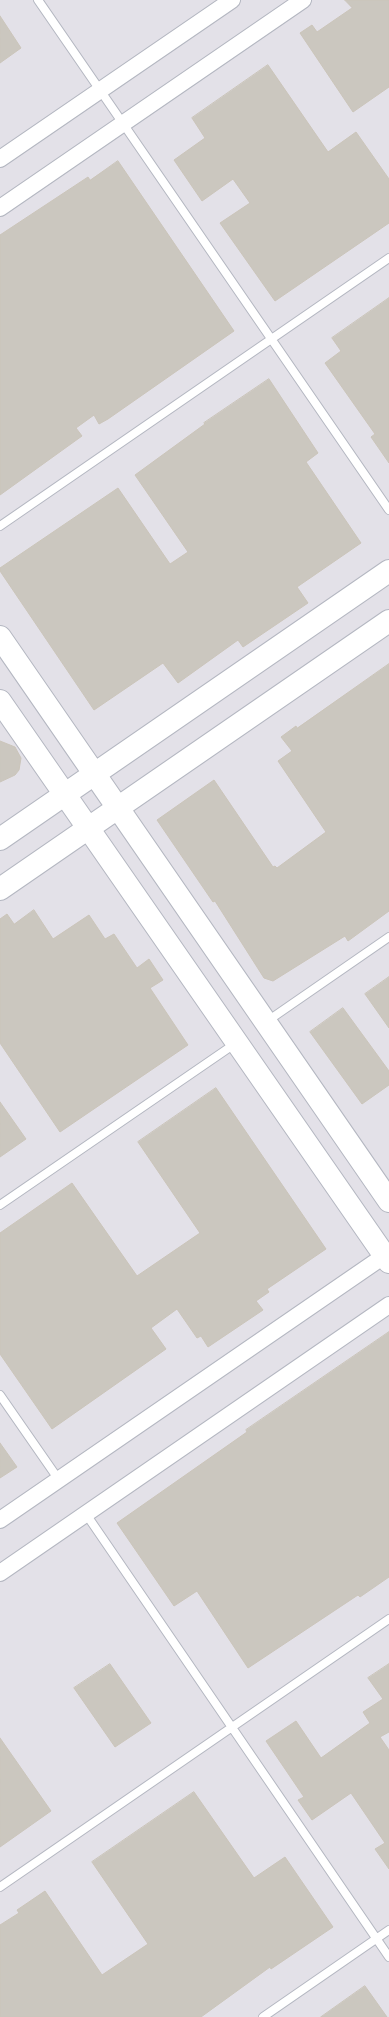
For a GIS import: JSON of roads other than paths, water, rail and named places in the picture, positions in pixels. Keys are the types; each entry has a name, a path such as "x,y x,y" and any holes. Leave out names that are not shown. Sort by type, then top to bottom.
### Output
{"street":[{"path":"0,159 232,0"},
{"path":"0,208 303,0"},
{"path":"0,839 389,572"},
{"path":"0,889 389,621"},
{"path":"0,637 389,1201"},
{"path":"0,701 387,1259 0,1520"},
{"path":"0,1573 389,1305"}],"lane":[{"path":"38,0 389,510"},
{"path":"0,526 389,258"},
{"path":"266,1022 389,937"},
{"path":"0,1205 237,1042"},
{"path":"0,1395 59,1480"},
{"path":"86,1514 389,1957"},
{"path":"0,1887 389,1619"},
{"path":"263,2017 389,1930"}]}
